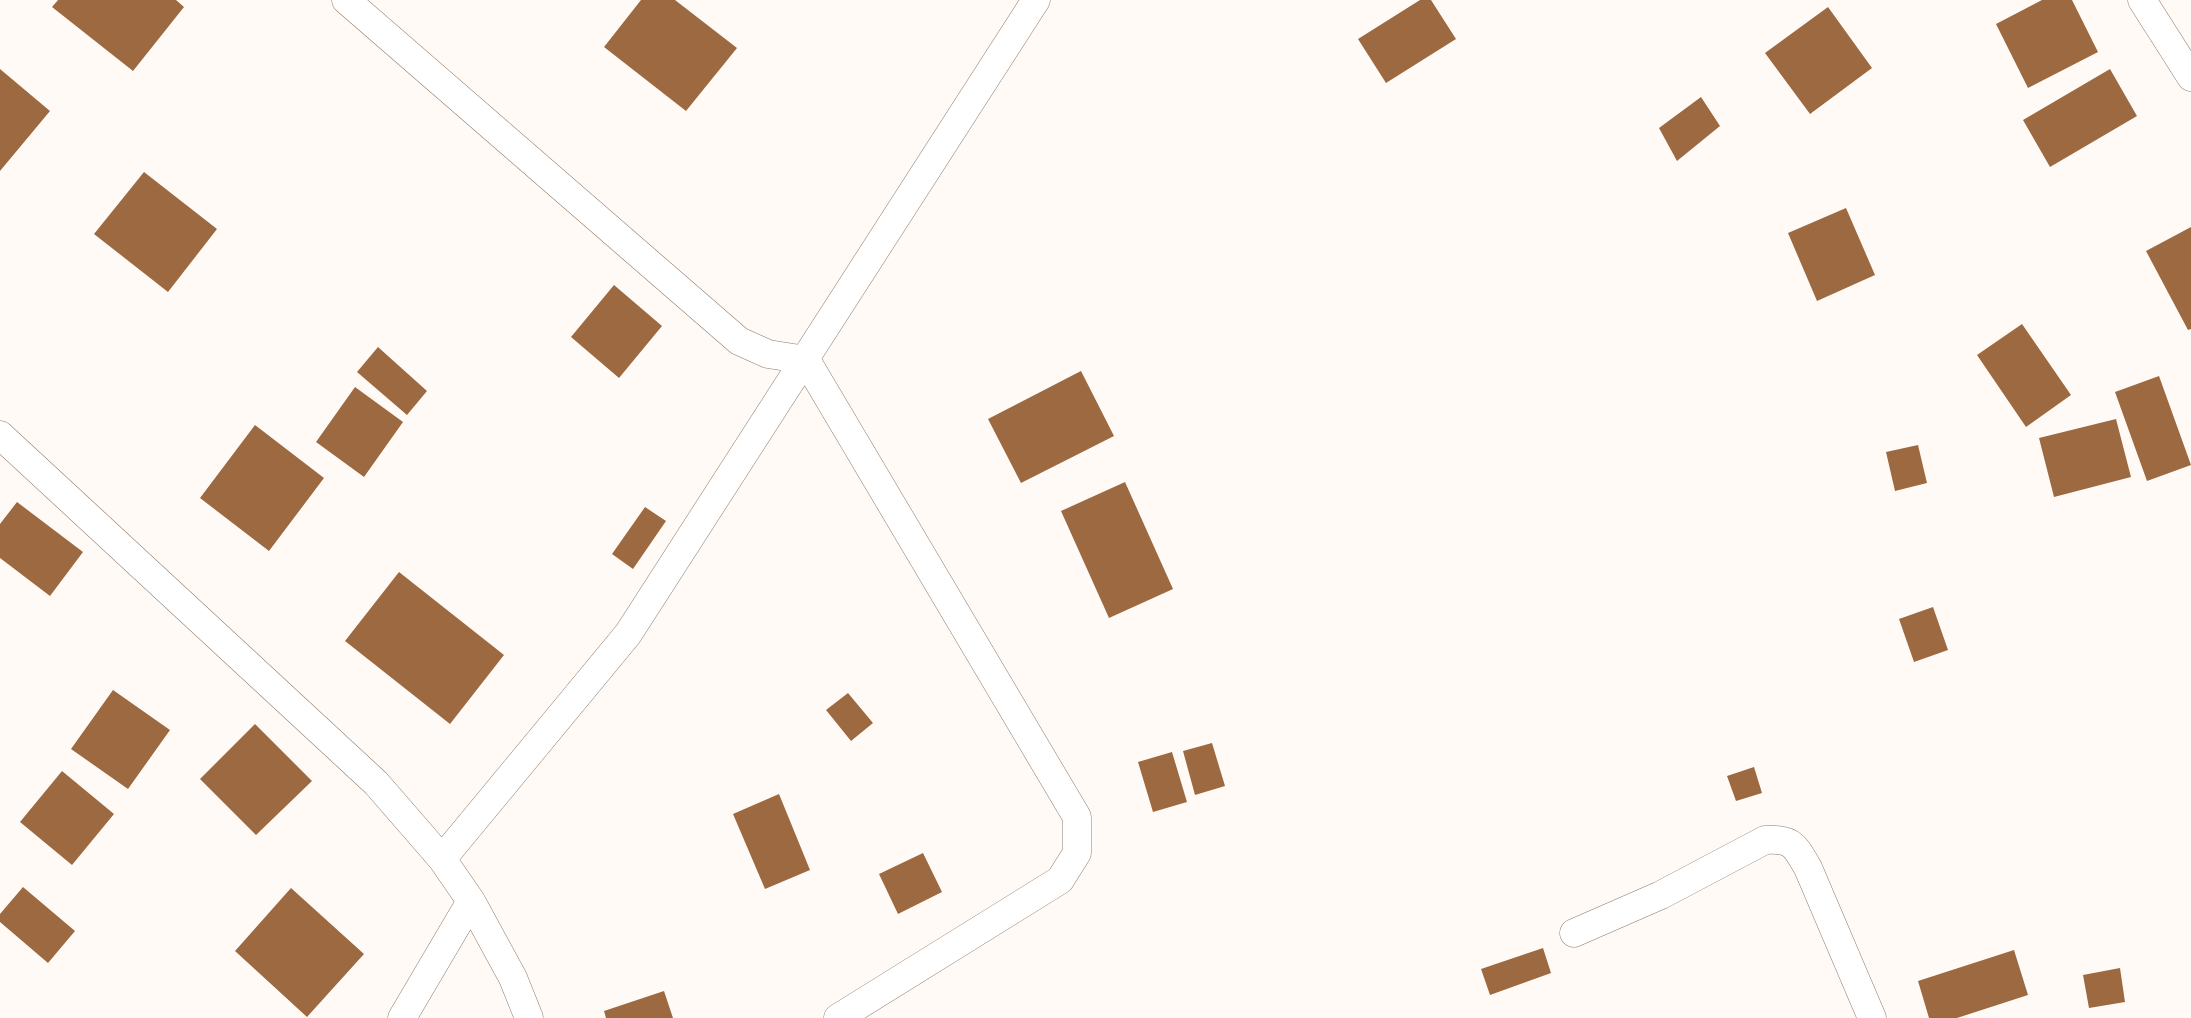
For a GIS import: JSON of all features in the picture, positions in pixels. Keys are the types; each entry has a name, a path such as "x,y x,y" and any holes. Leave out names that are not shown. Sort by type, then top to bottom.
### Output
{"street":[{"path":"346,0 739,341 768,354 806,360"},
{"path":"442,859 628,634 1036,0"},
{"path":"2142,0 2191,77"},
{"path":"806,360 1077,817 1077,853 1060,880 838,1018"},
{"path":"0,435 376,783 442,859 471,901 513,978 529,1018"},
{"path":"1574,933 1662,895 1764,840 1780,839 1795,845 1808,868 1872,1018"},
{"path":"402,1018 471,901"}],"building":[{"path":"58,0 176,0 184,7 133,71 52,7"},
{"path":"641,0 675,0 737,48 686,111 604,47"},
{"path":"1420,0 1431,0 1456,39 1386,83 1358,39"},
{"path":"2042,0 2072,0 2098,52 2028,88 1996,24"},
{"path":"1828,7 1872,68 1810,114 1765,53"},
{"path":"0,69 50,111 0,171"},
{"path":"2110,69 2137,116 2050,167 2023,120"},
{"path":"1701,97 1720,126 1677,161 1659,128"},
{"path":"144,172 217,229 168,292 94,234"},
{"path":"1846,208 1875,275 1817,301 1788,233"},
{"path":"2191,227 2191,329 2188,330 2146,251"},
{"path":"614,285 662,326 619,378 571,337"},
{"path":"2022,324 2071,395 2026,427 1977,355"},
{"path":"378,347 427,391 407,415 357,372"},
{"path":"1081,371 1114,436 1021,483 988,419"},
{"path":"2159,376 2191,465 2147,481 2115,392"},
{"path":"355,387 403,422 364,477 316,442"},
{"path":"2116,419 2131,477 2054,497 2039,438"},
{"path":"255,425 324,478 269,551 200,498"},
{"path":"1918,445 1927,483 1895,491 1886,452"},
{"path":"1125,482 1173,589 1109,618 1061,511"},
{"path":"17,502 83,552 50,596 0,558 0,524"},
{"path":"645,507 666,521 633,569 612,554"},
{"path":"399,572 504,655 450,724 345,641"},
{"path":"1933,607 1948,650 1914,662 1899,619"},
{"path":"113,690 170,730 128,789 71,749"},
{"path":"848,693 873,723 851,741 826,710"},
{"path":"255,724 312,781 256,835 200,779"},
{"path":"1212,743 1225,786 1195,795 1183,751"},
{"path":"1172,752 1187,802 1153,812 1138,762"},
{"path":"1754,767 1762,793 1736,801 1727,776"},
{"path":"62,771 114,814 72,865 20,822"},
{"path":"779,794 810,870 765,889 733,814"},
{"path":"923,853 942,892 898,914 879,874"},
{"path":"23,887 75,931 48,963 0,922 0,914"},
{"path":"291,888 364,954 307,1017 235,951"},
{"path":"1543,948 1551,973 1490,995 1481,969"},
{"path":"2014,950 2028,995 1957,1018 1929,1018 1918,981"},
{"path":"2120,968 2125,1002 2089,1008 2083,975"},
{"path":"664,991 673,1018 606,1018 604,1011"}]}
